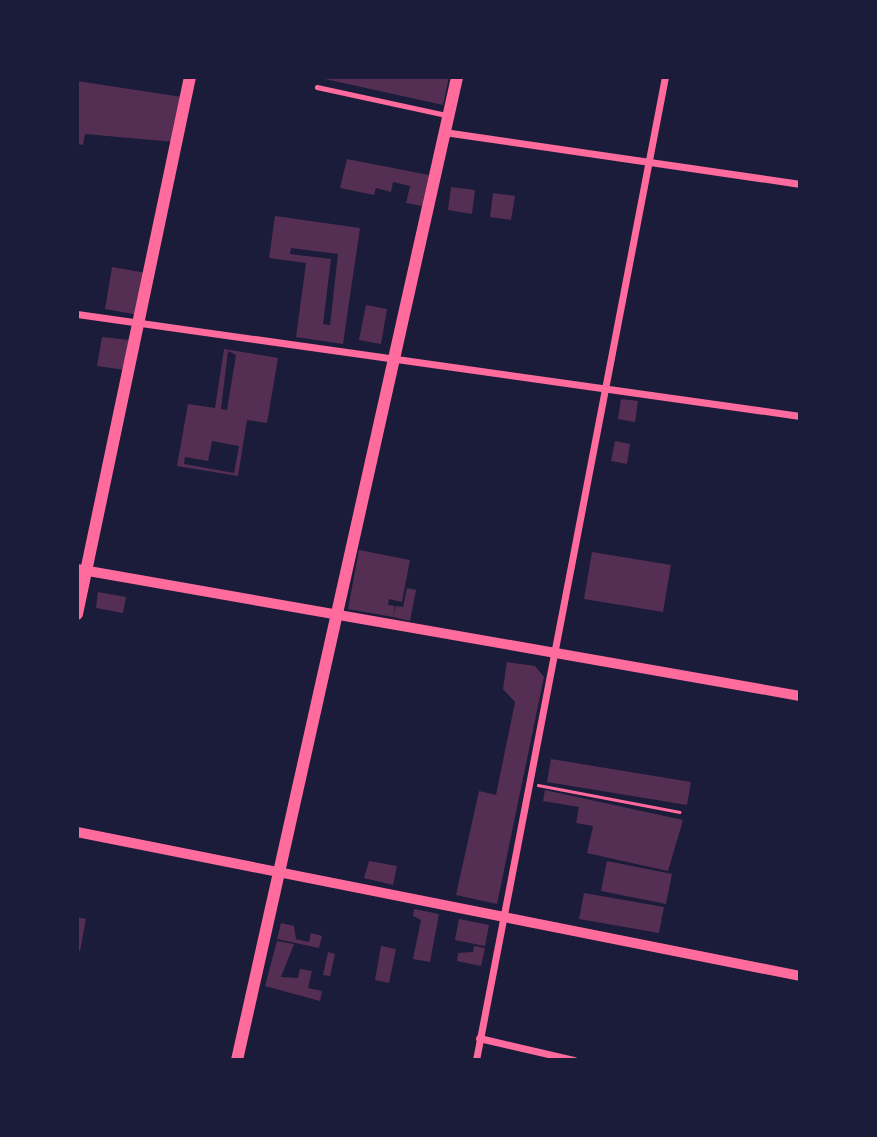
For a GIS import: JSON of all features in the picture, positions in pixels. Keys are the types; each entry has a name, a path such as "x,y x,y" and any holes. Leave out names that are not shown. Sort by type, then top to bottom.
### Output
{"main road":[{"path":"77,614 81,570 140,323 190,77"},
{"path":"237,1060 457,77"}],"street":[{"path":"475,1060 556,656 665,77"},
{"path":"444,132 800,184"},
{"path":"77,314 393,361 606,387 800,416"},
{"path":"81,570 556,656 800,696"},
{"path":"77,832 800,976"},
{"path":"480,1038 574,1060"}],"lane":[{"path":"317,87 448,115"}],"path":[{"path":"531,783 679,812"}],"building":[{"path":"316,77 449,77 443,105"},
{"path":"77,81 182,97 175,142 85,134 83,145 77,144"},
{"path":"347,159 429,175 422,206 406,203 410,186 393,182 391,192 376,188 374,195 340,188"},
{"path":"451,187 475,190 472,214 448,210"},
{"path":"493,193 515,196 511,220 490,217"},
{"path":"275,216 360,228 343,344 296,337 306,263 269,258","holes":["291,248 338,254 330,325 323,324 331,259 290,254"]},
{"path":"112,267 146,273 139,315 105,309"},
{"path":"366,305 387,309 381,344 359,340"},
{"path":"102,337 129,340 125,370 97,366"},
{"path":"224,349 278,358 267,423 247,420 238,476 177,466 188,404 215,408","holes":["228,351 236,355 227,410 221,409","212,441 239,446 234,473 184,464 185,457 208,461"]},
{"path":"621,399 638,401 635,422 618,419"},
{"path":"615,441 630,444 627,464 611,461"},
{"path":"359,550 410,560 402,602 389,599 388,605 395,606 393,617 348,609"},
{"path":"592,552 671,565 663,612 584,599"},
{"path":"407,588 416,590 410,621 393,617 396,606 403,607"},
{"path":"98,592 126,597 123,613 96,608"},
{"path":"507,662 535,666 544,677 497,904 456,895 479,791 496,795 515,702 503,689"},
{"path":"551,759 691,782 687,805 547,782"},
{"path":"545,790 683,820 668,871 587,853 593,826 576,823 579,807 543,801"},
{"path":"369,861 397,866 393,885 364,878"},
{"path":"607,861 672,874 666,904 601,891"},
{"path":"584,893 664,907 659,933 579,919"},
{"path":"414,909 439,914 430,962 413,959 421,920 413,916"},
{"path":"77,917 86,919 80,951 77,951"},
{"path":"459,919 489,925 485,946 455,940"},
{"path":"281,923 294,926 296,939 309,942 311,933 322,936 319,948 277,939"},
{"path":"277,941 294,944 281,977 298,978 300,969 312,971 308,988 322,991 320,1001 265,986"},
{"path":"381,946 396,949 389,983 375,980"},
{"path":"474,946 485,948 481,966 457,961 458,953 473,952"},
{"path":"328,952 335,954 330,976 323,975"}]}
